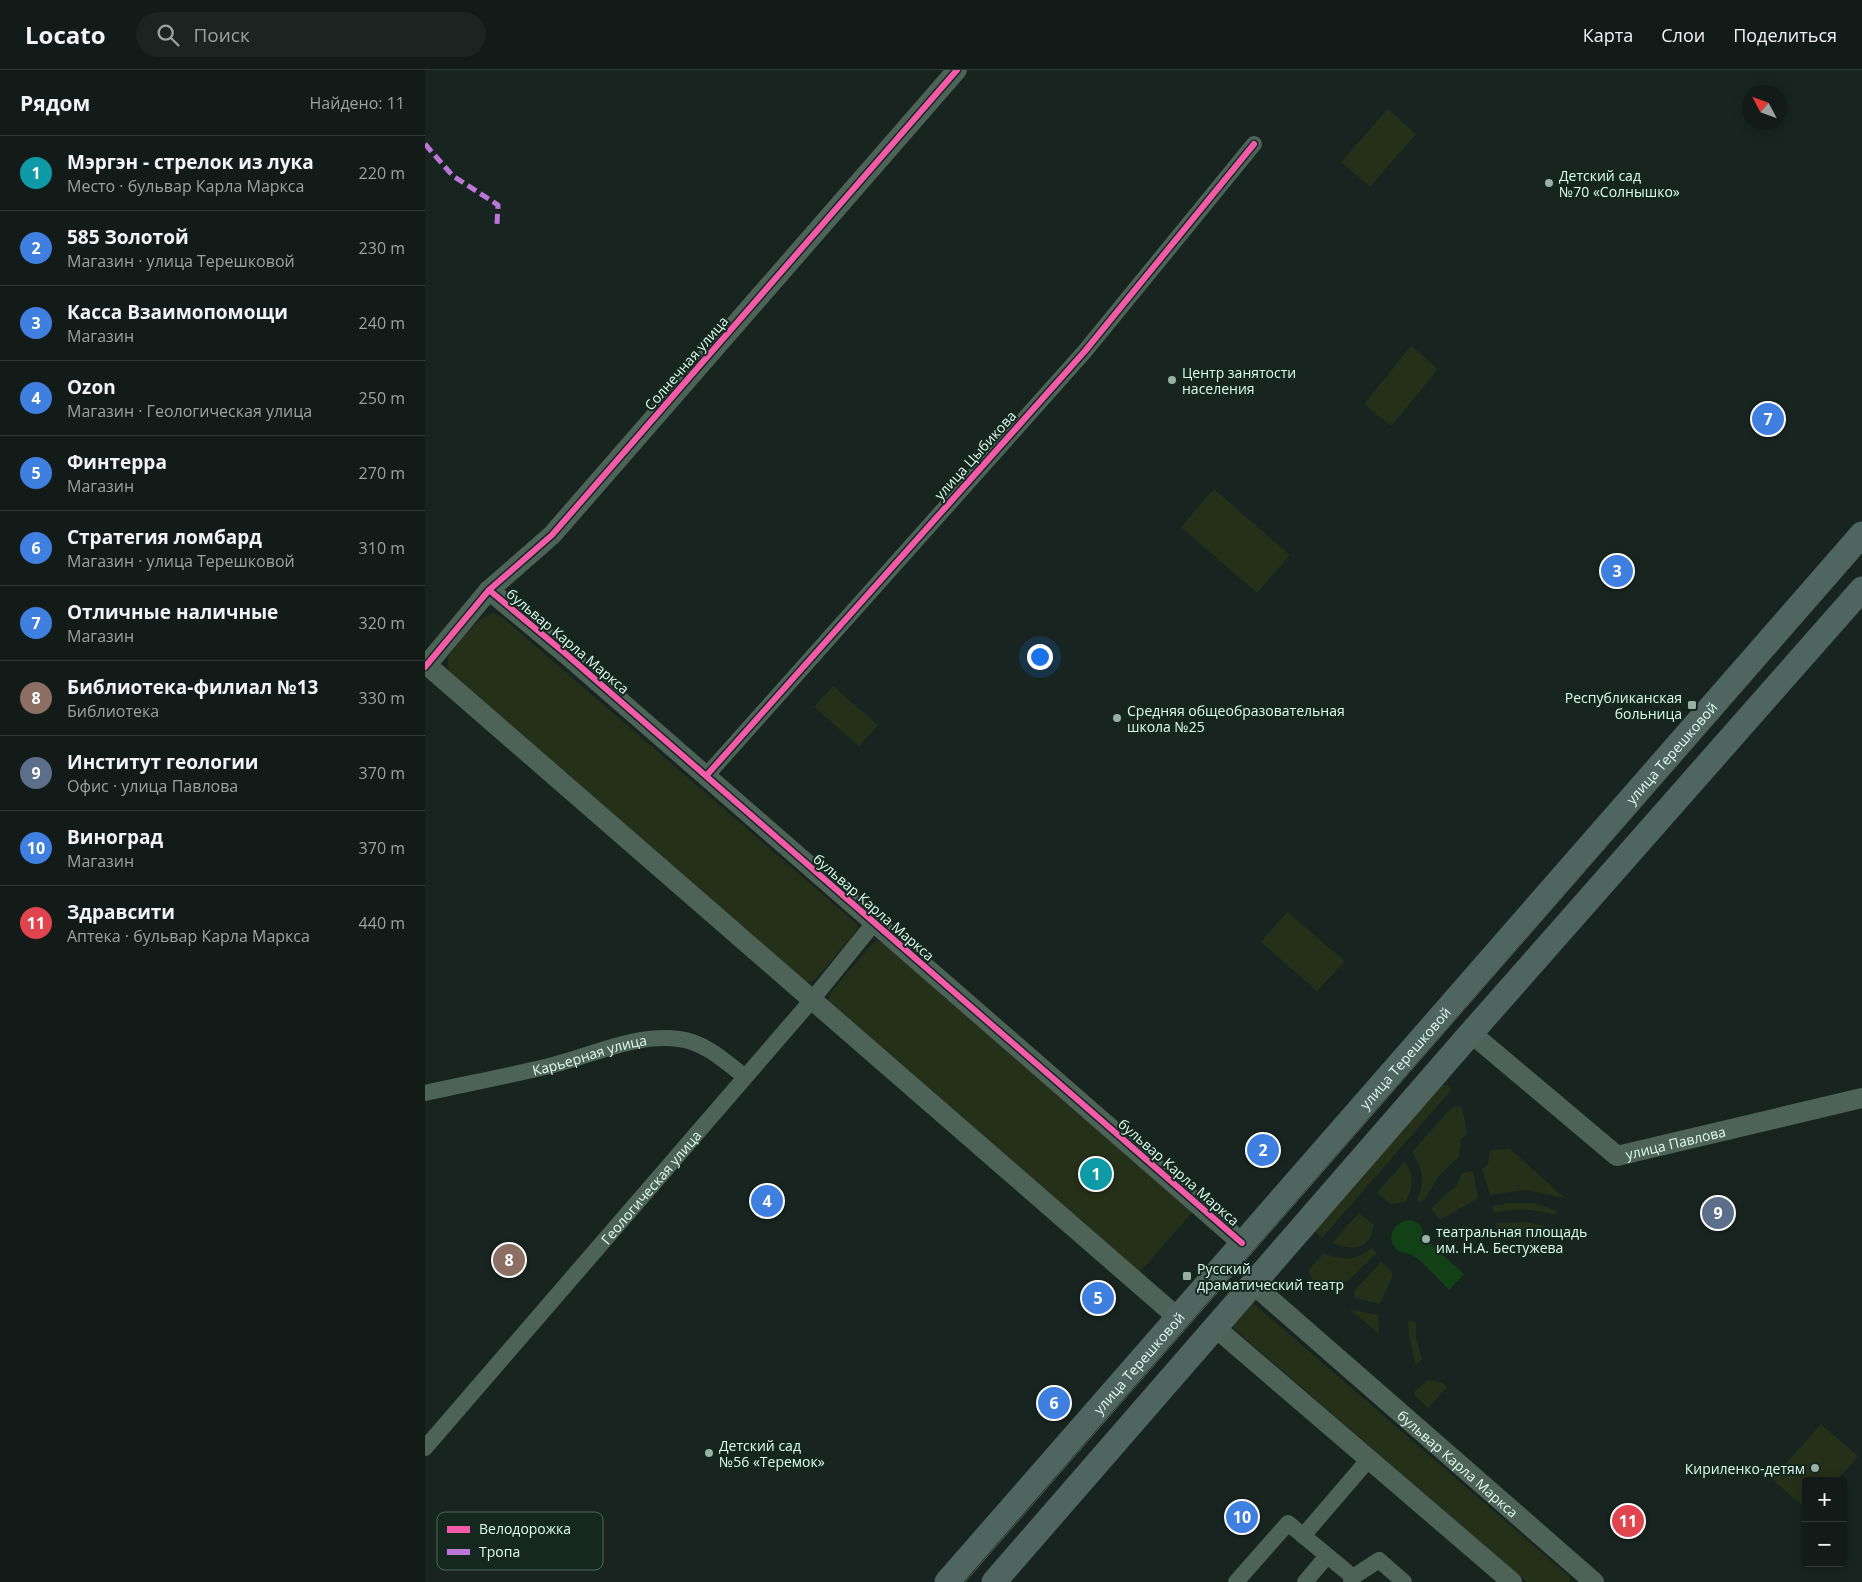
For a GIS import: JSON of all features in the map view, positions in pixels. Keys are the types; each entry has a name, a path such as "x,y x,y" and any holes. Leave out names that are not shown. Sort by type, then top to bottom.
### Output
{"main road":[{"name":"улица Терешковой","path":"947,1582 1862,534"},
{"path":"994,1582 1471,1033 1862,589"},
{"path":"1446,1010 1471,1033"}],"street":[{"name":"Солнечная улица","path":"426,666 489,590 552,536 957,70"},
{"name":"улица Цыбикова","path":"706,776 1085,351 1255,144"},
{"name":"бульвар Карла Маркса","path":"489,590 706,776 1242,1243"},
{"path":"426,666 1177,1317"},
{"name":"Геологическая улица","path":"425,1448 811,1001 874,923"},
{"name":"улица Павлова","path":"1471,1033 1617,1156 1862,1098"},
{"name":"Карьерная улица","path":"425,1093 550,1066 633,1042 661,1039 681,1039 701,1046 745,1077"},
{"name":"бульвар Карла Маркса","path":"1254,1285 1587,1580"},
{"path":"1216,1328 1512,1582"},
{"path":"1303,1536 1369,1459"},
{"path":"1236,1582 1288,1523 1352,1580 1379,1560 1404,1582"},
{"path":"1305,1582 1327,1556"}],"shaded area":[{"path":"1388,109 1416,134 1370,187 1341,162"},
{"path":"1411,346 1438,369 1391,426 1364,404"},
{"path":"1214,489 1290,555 1257,593 1181,527"},
{"path":"494,613 502,617 857,924 858,928 853,935 815,980 806,983 451,675 448,661 452,651 475,624"},
{"path":"833,686 878,725 859,746 814,707"},
{"path":"1287,912 1345,961 1317,991 1261,942"},
{"path":"875,941 881,942 1195,1209 1140,1272 831,1006 828,1000 831,992"},
{"path":"1447,1085 1452,1089 1322,1238 1313,1230 1438,1086"},
{"path":"1462,1106 1467,1134 1461,1139 1459,1156 1439,1176 1422,1203 1417,1200 1420,1193 1422,1175 1412,1152 1452,1107"},
{"path":"1510,1149 1565,1198 1525,1190 1490,1195 1482,1169 1488,1164 1490,1150"},
{"path":"1405,1161 1412,1182 1410,1192 1405,1202 1391,1204 1377,1193"},
{"path":"1473,1171 1478,1198 1440,1220 1431,1208 1457,1185 1462,1173"},
{"path":"1510,1203 1532,1203 1558,1211 1554,1215 1524,1210 1494,1213 1492,1206"},
{"path":"1359,1213 1374,1225 1368,1240 1359,1247 1353,1248 1332,1243"},
{"path":"1410,1220 1420,1224 1425,1239 1464,1274 1449,1290 1422,1262 1412,1255 1399,1251 1392,1243 1391,1238 1396,1226"},
{"path":"1525,1222 1544,1226 1538,1233 1523,1230 1497,1232 1495,1223"},
{"path":"1372,1248 1377,1253 1348,1281 1329,1285 1324,1291 1312,1289 1312,1279 1308,1271 1324,1253 1343,1259 1355,1257"},
{"path":"1381,1262 1393,1275 1380,1304 1355,1298 1354,1291"},
{"path":"1252,1302 1570,1577 1570,1582 1527,1582 1233,1328 1232,1325"},
{"path":"1349,1309 1378,1315 1379,1334"},
{"path":"1408,1320 1416,1322 1416,1336 1422,1359 1416,1366 1409,1336"},
{"path":"1428,1380 1441,1382 1447,1387 1428,1408 1415,1396 1414,1392"},
{"name":"Кириленко-детям","path":"1821,1424 1858,1456 1840,1477 1802,1477 1802,1505 1772,1479"}],"tram line":[{"path":"965,1582 1862,553"}],"marked path":[{"path":"425,144 453,176 498,205 497,224"}],"cycle path":[{"path":"425,667 489,590 552,535 957,70"},
{"path":"706,776 1085,351 1254,144"},
{"path":"489,590 566,654 1242,1243"}],"place":[{"name":"Детский сад №70 «Солнышко»","path":"1549,183"},
{"name":"Центр занятости населения","path":"1172,380"},
{"name":"Отличные наличные","path":"1768,419"},
{"name":"Касса Взаимопомощи","path":"1617,571"},
{"name":"Республиканская больница","path":"1692,705"},
{"name":"Средняя общеобразовательная школа №25","path":"1117,718"},
{"name":"585 Золотой","path":"1263,1150"},
{"name":"Мэргэн - стрелок из лука","path":"1096,1174"},
{"name":"Ozon","path":"767,1201"},
{"name":"Институт геологии","path":"1718,1213"},
{"name":"театральная площадь им. Н.А. Бестужева","path":"1426,1239"},
{"name":"Библиотека-филиал №13","path":"509,1260"},
{"name":"Русский драматический театр","path":"1187,1276"},
{"name":"Финтерра","path":"1098,1298"},
{"name":"Стратегия ломбард","path":"1054,1403"},
{"name":"Детский сад №56 «Теремок»","path":"709,1453"},
{"name":"Кириленко-детям","path":"1815,1468"},
{"name":"Виноград","path":"1242,1517"},
{"name":"Здравсити","path":"1628,1521"}]}
